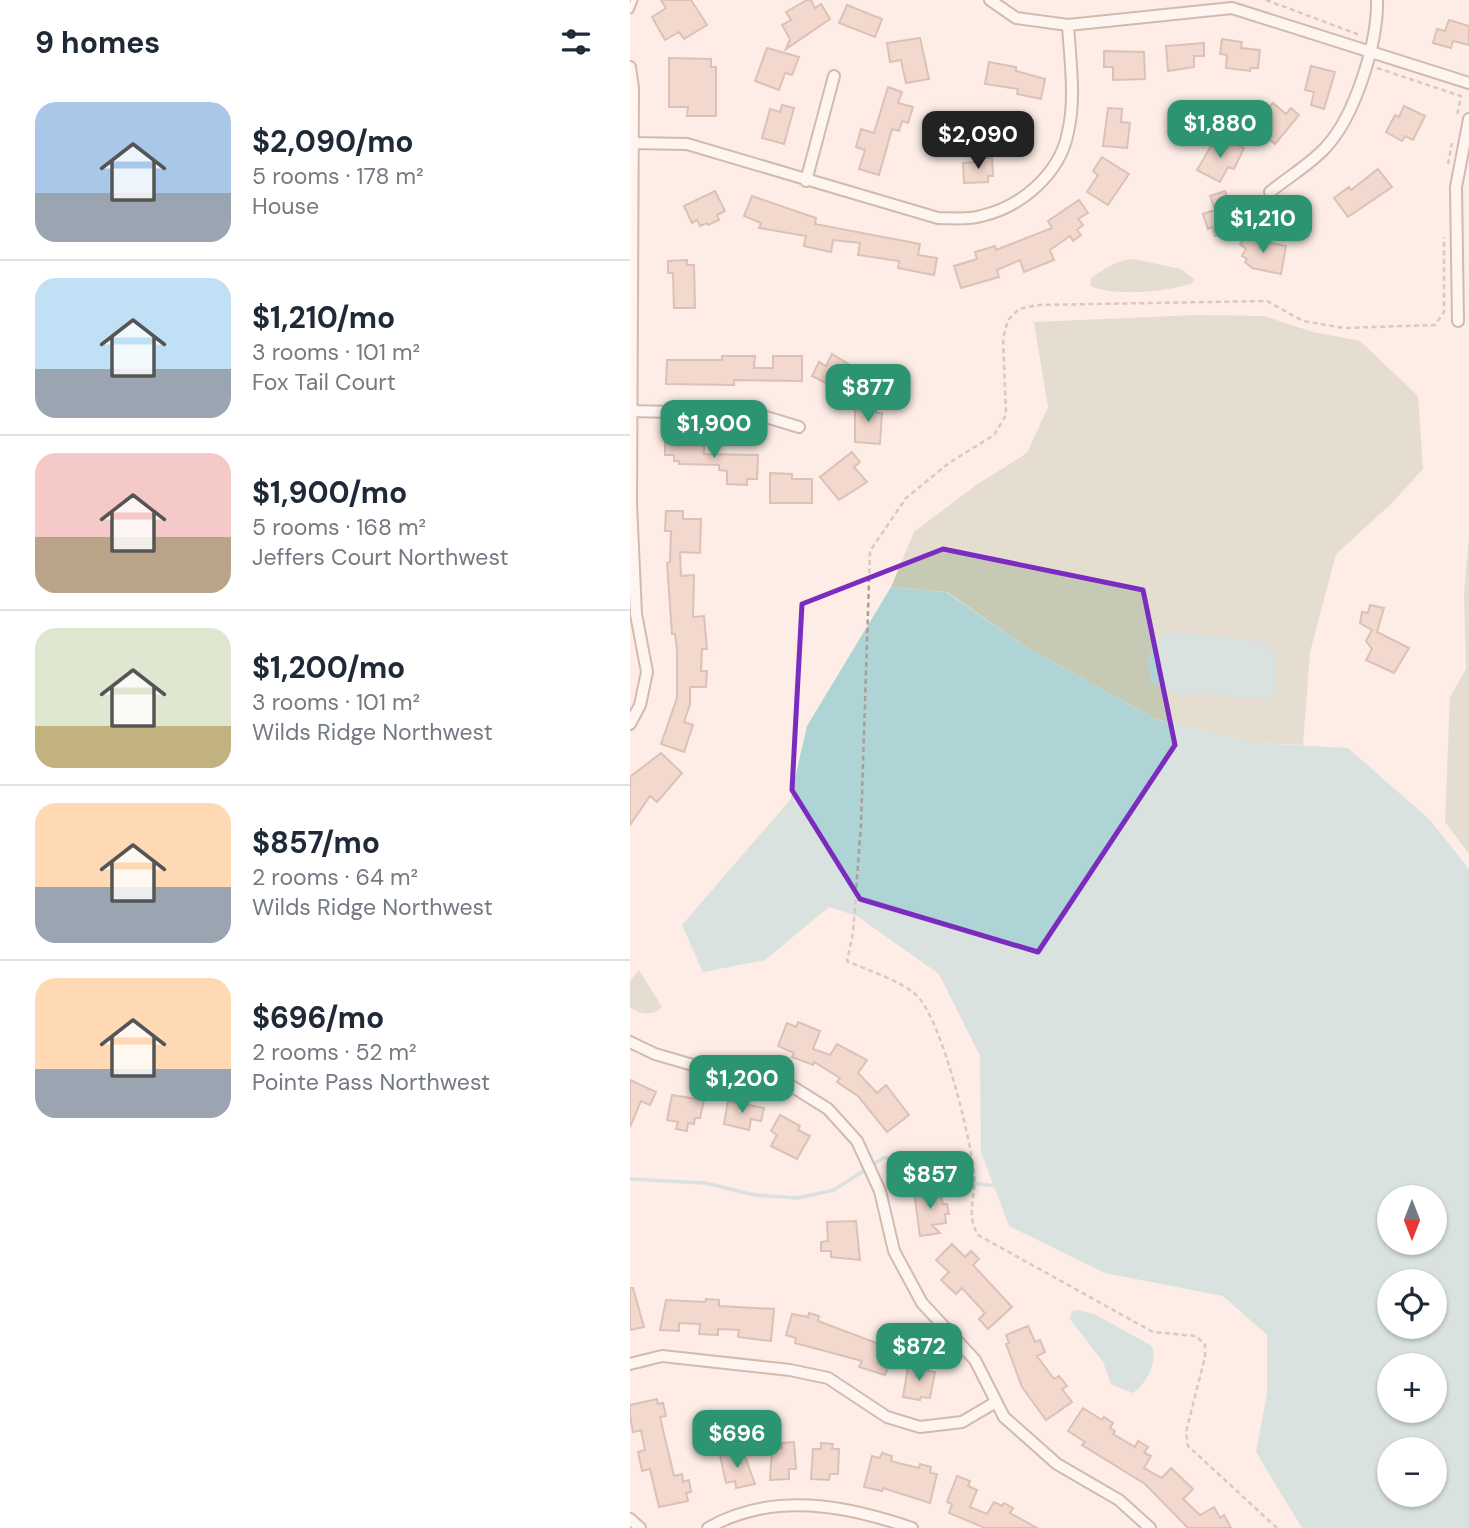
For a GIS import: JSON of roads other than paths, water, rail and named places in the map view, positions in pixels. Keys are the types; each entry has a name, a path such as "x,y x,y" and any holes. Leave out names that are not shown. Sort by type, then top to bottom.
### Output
{"street":[{"path":"990,0 1016,18 1068,25 1231,8 1469,83"},
{"path":"1270,191 1325,148 1340,128 1371,53 1378,23 1377,0"},
{"path":"633,143 687,144 938,218 979,217 1017,204 1049,173 1068,134 1071,96 1068,25"},
{"path":"630,67 633,88 631,504 636,614 646,673 640,705 630,724"},
{"path":"806,181 834,76"},
{"path":"1458,321 1456,187 1469,119"},
{"path":"631,411 756,414 799,427"},
{"path":"630,1042 655,1054 710,1070 752,1072 793,1087 828,1109 857,1141 880,1191 894,1251 922,1303 975,1360 1004,1417 1057,1464 1119,1500 1150,1528"},
{"path":"630,1364 662,1356 790,1370 828,1378 887,1417 920,1427 962,1422 996,1402"},
{"path":"708,1528 747,1510 787,1504 862,1511 912,1528"},
{"path":"630,1519 640,1528"}],"lane":[{"path":"630,10 634,0"}],"water":[{"path":"891,587 946,592 1023,645 1155,719 1256,743 1348,748 1430,820 1469,869 1469,1528 1302,1528 1256,1452 1267,1394 1267,1335 1223,1296 1105,1273 1009,1226 981,1152 980,1056 939,974 857,916 829,907 765,960 703,972 682,925 790,800 807,726"},
{"path":"1175,632 1258,641 1277,651 1275,697 1244,699 1212,693 1181,695 1151,682 1148,657 1157,637"},
{"path":"1072,1311 1094,1314 1152,1346 1152,1366 1137,1390 1132,1393 1111,1384 1103,1362 1070,1319"}],"waterway":[{"path":"630,1179 705,1183 755,1195 798,1198 834,1190 883,1158 916,1157 944,1175 996,1186"}]}
